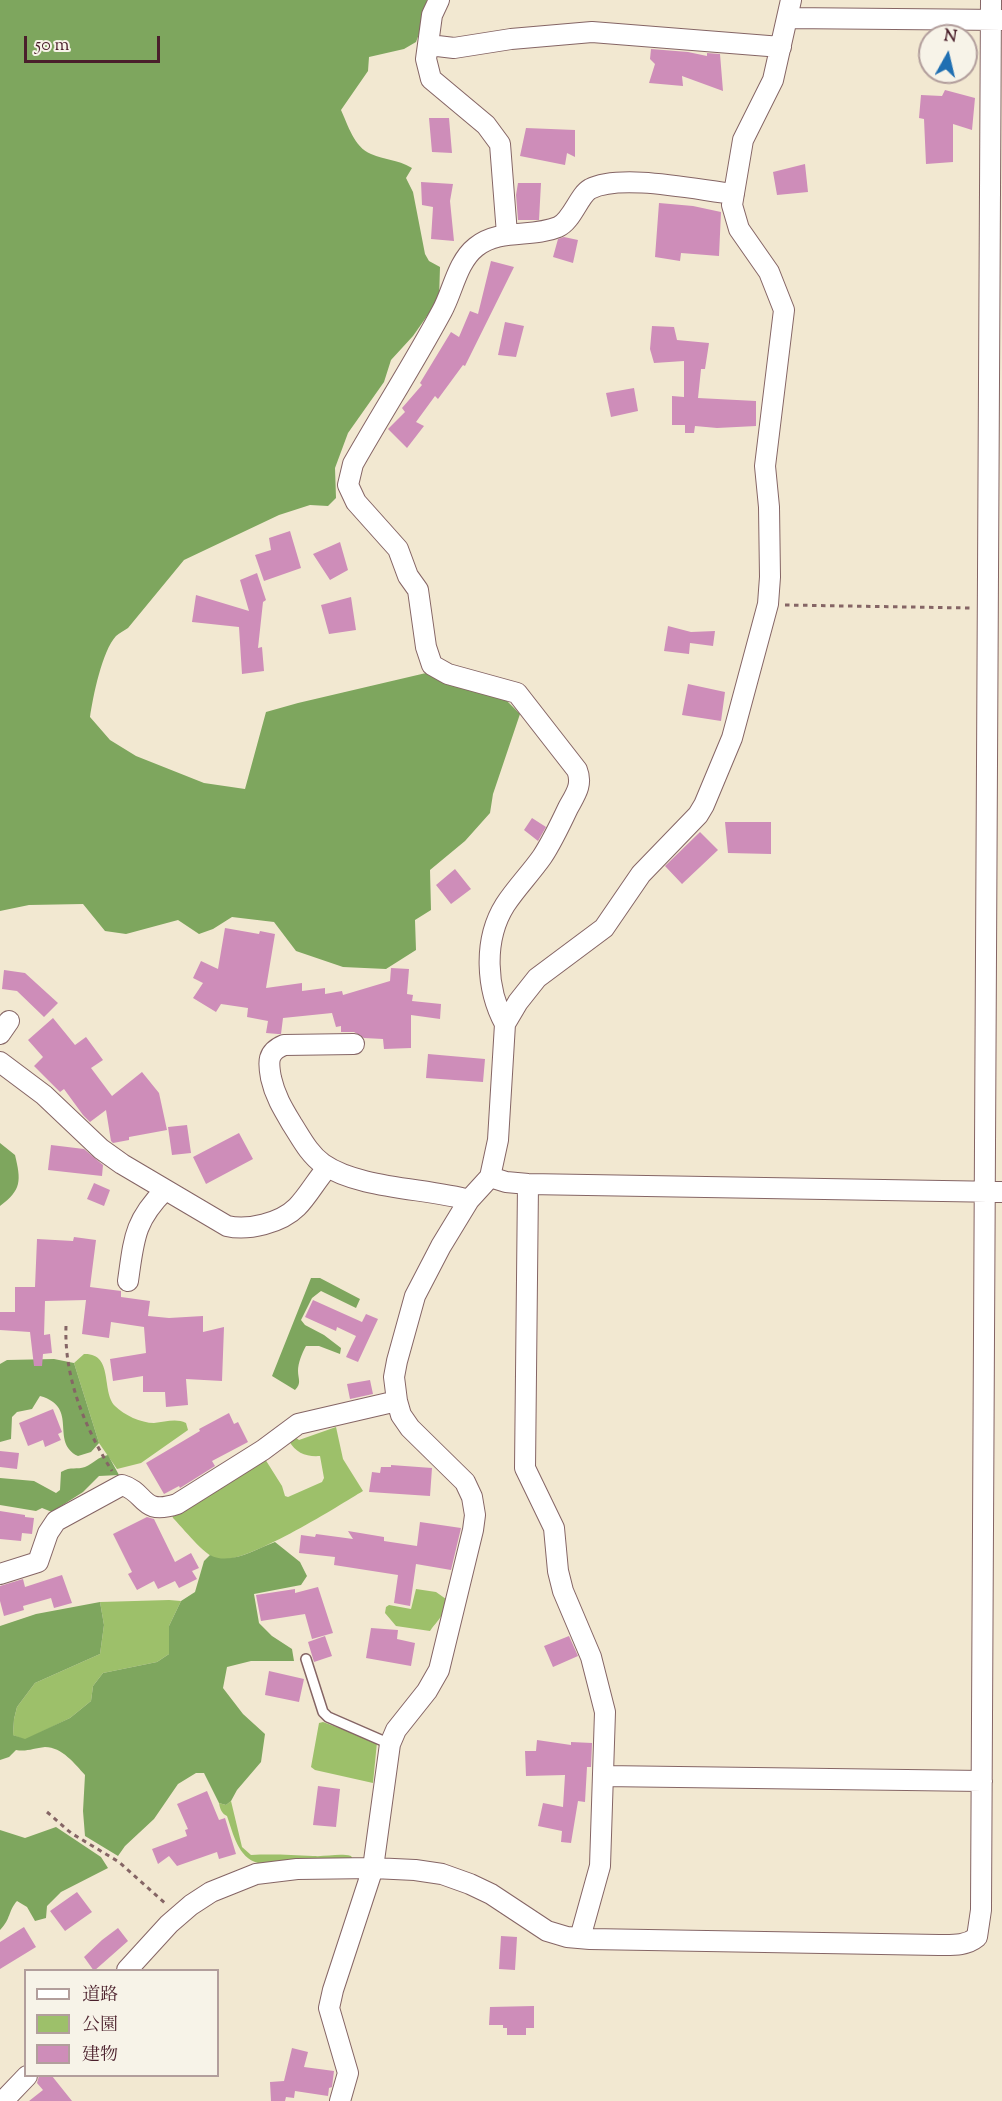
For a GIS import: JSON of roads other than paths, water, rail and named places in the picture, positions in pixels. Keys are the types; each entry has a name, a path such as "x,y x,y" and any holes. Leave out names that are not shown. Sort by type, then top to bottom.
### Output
{"street":[{"path":"439,0 432,15 426,59 431,79 486,124 500,144 507,234"},
{"path":"129,1969 169,1924 211,1892 256,1874 297,1869 373,1868 442,1874 491,1894 547,1931 580,1938 958,1945 977,1937 981,1911 993,1192 988,608 997,20 991,0"},
{"path":"340,2101 348,2073 329,2008 333,1990 373,1868 390,1744 396,1730 423,1697 439,1670 475,1515 472,1497 465,1482 410,1428 401,1415 397,1401 394,1377 415,1296 441,1246 469,1200 490,1177 498,1140 506,1024 518,1002 537,978 604,928 641,874 704,806 732,738 768,604 770,507 765,466 784,310 769,272 739,229 732,205 743,140 774,80 789,9 997,20"},
{"path":"429,45 454,48 511,39 592,32 781,47"},
{"path":"506,1024 496,1004 490,970 495,929 503,907 541,858 576,792 580,777 577,770 517,693 448,674 432,665 426,646 418,590 408,576 398,549 356,502 348,485 352,464 443,309 466,257 477,246 507,234 548,231 562,225 587,190 606,183 631,182 734,194"},
{"path":"354,1044 284,1045 275,1048 270,1056 273,1088 307,1148 328,1167 355,1179 448,1194 469,1200"},
{"path":"0,1062 59,1108 101,1149 221,1224 236,1228 247,1227 274,1220 295,1209 328,1167"},
{"path":"490,1177 506,1182 528,1184 993,1192"},
{"path":"528,1184 525,1468 554,1528 558,1571 563,1591 591,1658 605,1712 600,1866 580,1938"},
{"path":"128,1281 139,1223 152,1203 165,1190"},
{"path":"0,1574 38,1562 48,1533 56,1521 122,1485 130,1487 144,1502 154,1507 177,1504 263,1450 298,1424 397,1401"},
{"path":"603,1776 982,1780"},
{"path":"3,2101 26,2077"}],"lane":[{"path":"306,1659 323,1712 328,1717 390,1744"}]}
